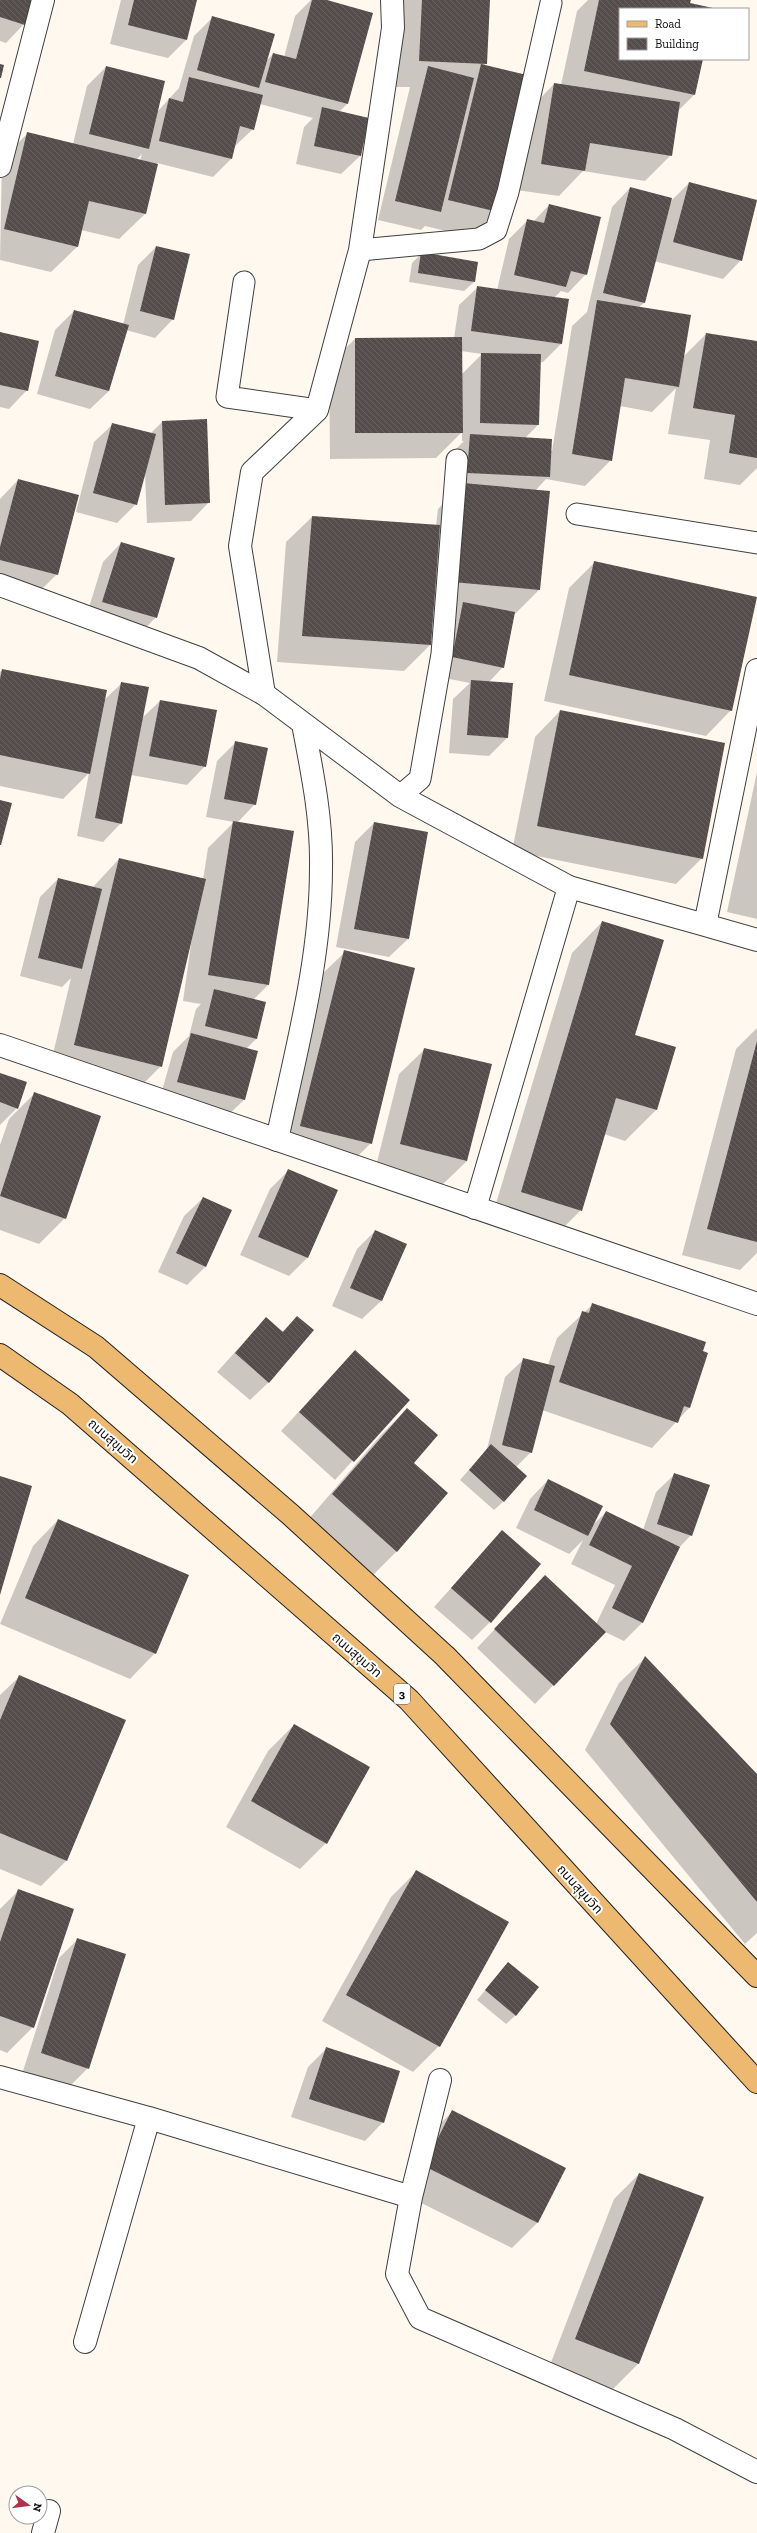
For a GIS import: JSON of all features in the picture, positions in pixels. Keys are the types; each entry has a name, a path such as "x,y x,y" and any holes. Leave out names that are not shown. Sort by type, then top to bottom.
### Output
{"main road":[{"path":"0,1285 96,1347 297,1520 445,1656 757,1976"},
{"name":"ถนนสุขุมวิท","path":"0,1355 70,1404 409,1700 757,2082"}],"street":[{"path":"0,166 43,0"},
{"path":"264,694 240,546 252,472 317,410 360,250 393,28 392,0"},
{"path":"0,585 199,658 264,694 400,796 569,887 757,940"},
{"path":"705,925 757,670"},
{"path":"277,1140 314,963 322,868 315,788 303,724"},
{"path":"475,1208 569,887"},
{"path":"0,1045 757,1304"},
{"path":"0,2077 149,2118 411,2197"},
{"path":"440,2080 411,2197 397,2274 420,2318 675,2429 757,2472"},
{"path":"86,2342 149,2118"},
{"path":"43,2533 50,2511"}],"lane":[{"path":"360,250 479,239 496,230 508,192 551,3"},
{"path":"244,282 227,397 317,410"},
{"path":"400,796 420,779 441,661 457,460"},
{"path":"577,514 757,543"}],"building":[{"path":"0,0 32,0 25,25 0,17"},
{"path":"134,0 197,0 187,40 128,25"},
{"path":"312,0 327,0 373,13 348,104 265,82 273,53 296,59"},
{"path":"422,0 490,0 487,64 419,61"},
{"path":"599,0 691,0 690,3 713,8 619,8 619,60 703,60 695,95 584,71"},
{"path":"212,16 275,34 259,88 197,70"},
{"path":"0,64 4,65 1,78 0,78"},
{"path":"481,64 531,76 498,212 448,200"},
{"path":"106,66 165,81 149,149 89,134"},
{"path":"428,66 474,78 441,212 395,201"},
{"path":"189,77 263,95 254,130 240,126 232,159 159,141 169,98 183,102"},
{"path":"554,83 680,102 672,156 590,143 585,171 541,164"},
{"path":"322,107 369,118 361,156 314,146"},
{"path":"27,132 158,164 146,214 89,201 78,247 4,229"},
{"path":"689,182 757,200 742,261 673,242"},
{"path":"630,187 672,198 645,303 603,293"},
{"path":"549,204 601,217 587,275 571,271 566,287 514,275 527,219 544,223"},
{"path":"156,246 190,254 174,320 140,311"},
{"path":"421,252 478,262 475,282 418,273"},
{"path":"477,286 569,299 562,344 471,331"},
{"path":"597,300 691,315 679,387 625,378 612,461 572,454"},
{"path":"74,310 129,325 109,391 55,376"},
{"path":"0,332 39,341 28,391 0,385"},
{"path":"706,333 757,341 757,458 729,453 735,415 693,408"},
{"path":"462,337 463,433 355,433 355,338"},
{"path":"481,353 541,354 539,425 480,423"},
{"path":"207,419 210,503 165,505 162,421"},
{"path":"112,423 156,434 137,505 93,493"},
{"path":"470,434 552,439 550,477 467,473"},
{"path":"18,479 79,495 58,575 0,560 0,547"},
{"path":"463,483 550,491 540,590 453,582"},
{"path":"312,516 440,525 431,645 302,636"},
{"path":"121,542 175,558 157,618 102,602"},
{"path":"594,561 757,597 732,711 569,675"},
{"path":"463,602 515,612 504,668 452,657"},
{"path":"2,669 107,690 90,774 0,755 0,679"},
{"path":"471,680 513,683 508,738 467,735"},
{"path":"121,682 149,687 122,824 95,818"},
{"path":"160,700 217,710 206,767 149,756"},
{"path":"560,710 725,743 703,859 537,826"},
{"path":"235,741 268,748 256,805 224,799"},
{"path":"0,800 12,803 1,845 0,845"},
{"path":"233,821 294,831 269,985 208,975"},
{"path":"374,822 428,832 409,939 354,929"},
{"path":"119,858 206,879 162,1067 74,1045"},
{"path":"58,878 102,889 82,969 38,958"},
{"path":"602,921 664,940 635,1035 676,1047 657,1110 616,1098 582,1211 521,1192"},
{"path":"344,950 415,968 372,1144 300,1126"},
{"path":"214,989 266,1002 257,1039 205,1026"},
{"path":"191,1033 258,1051 245,1100 177,1082"},
{"path":"757,1041 757,1242 707,1229"},
{"path":"424,1048 492,1064 467,1161 400,1144"},
{"path":"0,1073 27,1082 18,1109 0,1102"},
{"path":"34,1092 101,1116 66,1219 0,1196"},
{"path":"288,1169 338,1190 308,1258 258,1237"},
{"path":"203,1197 232,1210 206,1267 176,1253"},
{"path":"375,1230 407,1244 382,1301 350,1288"},
{"path":"592,1303 706,1342 703,1351 708,1353 690,1408 684,1406 678,1423 559,1382 582,1311 589,1313"},
{"path":"297,1316 314,1330 269,1383 235,1353 266,1317 283,1332"},
{"path":"355,1350 410,1400 354,1462 299,1412"},
{"path":"523,1358 555,1366 532,1453 502,1445"},
{"path":"407,1408 438,1435 414,1463 448,1493 397,1552 332,1494"},
{"path":"491,1444 527,1476 504,1502 469,1470"},
{"path":"674,1473 710,1485 692,1536 657,1524"},
{"path":"0,1476 32,1486 0,1595"},
{"path":"548,1479 603,1506 588,1536 534,1510"},
{"path":"606,1511 680,1547 643,1623 612,1608 632,1566 589,1545"},
{"path":"58,1519 189,1575 156,1654 25,1598"},
{"path":"502,1530 541,1564 491,1623 451,1588"},
{"path":"545,1575 606,1632 554,1686 494,1629"},
{"path":"645,1656 757,1774 757,1902 610,1724"},
{"path":"19,1675 126,1720 67,1861 0,1833 0,1720"},
{"path":"294,1724 370,1767 327,1844 251,1801"},
{"path":"416,1870 509,1922 440,2047 346,1995"},
{"path":"18,1889 74,1909 34,2028 0,2016 0,1942"},
{"path":"77,1938 126,1954 89,2069 41,2053"},
{"path":"508,1962 539,1987 516,2016 485,1990"},
{"path":"326,2047 400,2071 384,2123 309,2099"},
{"path":"452,2110 566,2168 538,2223 424,2166"},
{"path":"639,2173 704,2197 639,2364 575,2339"}]}
